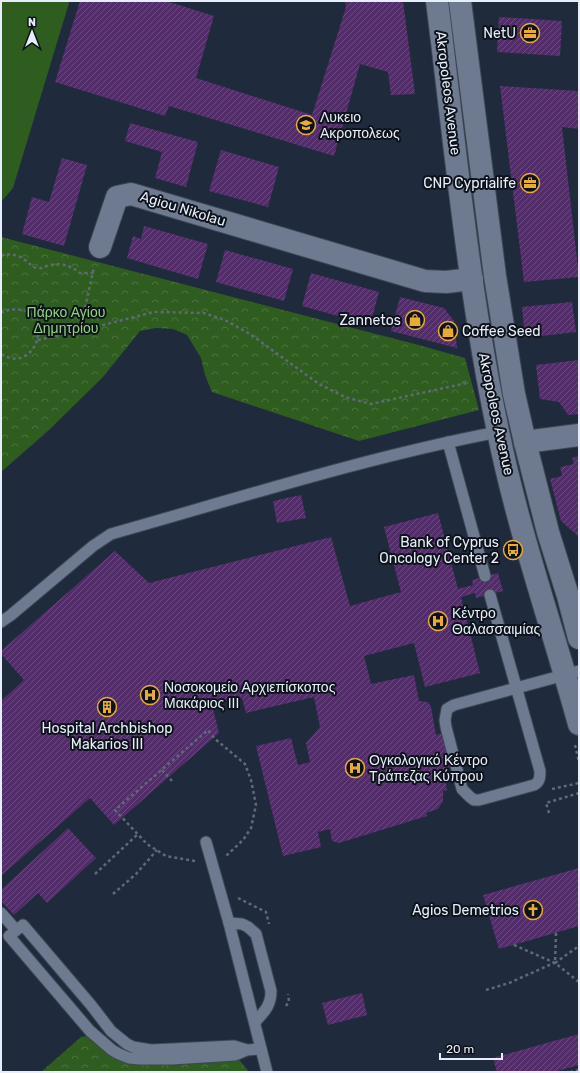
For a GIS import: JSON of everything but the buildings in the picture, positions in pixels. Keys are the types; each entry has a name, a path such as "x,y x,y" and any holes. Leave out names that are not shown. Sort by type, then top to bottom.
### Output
{"main road":[{"name":"Akropoleos Avenue","path":"437,1 472,279 498,432 524,536 572,673 579,724"},
{"name":"Akropoleos Avenue","path":"460,1 495,276 514,394 548,532 573,596 579,638"},
{"name":"Agiou Nikolau","path":"100,247 117,197 130,194 280,231 425,281 441,282 472,279"},
{"path":"525,442 579,435"}],"lane":[{"path":"1,622 93,546 111,534 340,469 448,442 498,432"},
{"path":"448,442 485,576"},
{"path":"490,595 517,688 540,771 540,776 537,783 534,785 479,800 474,800 470,797 462,789 460,784 446,727 445,715 447,710 450,707 517,688 572,673"},
{"path":"206,842 229,923 267,1072"},
{"path":"1,913 90,1031 112,1050 119,1054 129,1058 172,1059 235,1055 247,1050 261,1049"},
{"path":"229,923 242,924 256,934 271,991 270,1004 255,1022"},
{"path":"16,931 91,1005 111,1031 127,1044 151,1050 234,1046 247,1050"}],"path":[{"path":"80,331 94,273 95,261 100,247"},
{"path":"1,255 11,254 26,260 32,267 40,269 48,266 63,264 80,273 94,273"},
{"path":"1,312 13,309 25,311 34,318 39,328 38,340 32,351 20,358 7,357 1,354"},
{"path":"38,340 154,312 204,313 225,320 250,334 319,384 345,397 371,404 488,379"},
{"path":"199,862 166,856 147,844 115,810 208,730 214,738 245,764 251,780 256,805 251,828 242,840 225,857"},
{"path":"162,770 172,781"},
{"path":"537,783 547,790 579,783"},
{"path":"549,813 546,803 579,793"},
{"path":"95,874 138,834"},
{"path":"113,894 136,874 157,850"},
{"path":"233,896 266,912 270,927"},
{"path":"555,963 556,932"},
{"path":"514,945 555,963 579,982"},
{"path":"486,990 509,983 555,963 579,946"},
{"path":"285,1007 289,1000 287,993"},
{"path":"570,1072 579,1070"}],"green space":[{"path":"1,1 69,1 69,3 13,188 1,202"},
{"name":"Πάρκο Αγίου Δημητρίου","path":"1,237 465,358 479,410 359,441 212,392 205,375 201,358 187,335 173,329 156,328 140,331 103,377 49,430 1,472"},
{"path":"87,1036 110,1053 237,1057 249,1072 41,1072 81,1037"}],"place":[{"name":"NetU","path":"530,33"},
{"name":"Λυκειο Ακροπολεως","path":"306,125"},
{"name":"CNP Cyprialife","path":"530,183"},
{"name":"Zannetos","path":"415,320"},
{"name":"Coffee Seed","path":"448,331"},
{"name":"Bank of Cyprus Oncology Center 2","path":"513,550"},
{"name":"Κέντρο Θαλασσαιμίας","path":"438,621"},
{"name":"Νοσοκομείο Αρχιεπίσκοπος Μακάριος ΙΙΙ","path":"150,695"},
{"name":"Hospital Archbishop Makarios III","path":"107,707"},
{"name":"Ογκολογικό Κέντρο Τράπεζας Κύπρου","path":"355,768"},
{"name":"Agios Demetrios","path":"533,910"}]}
